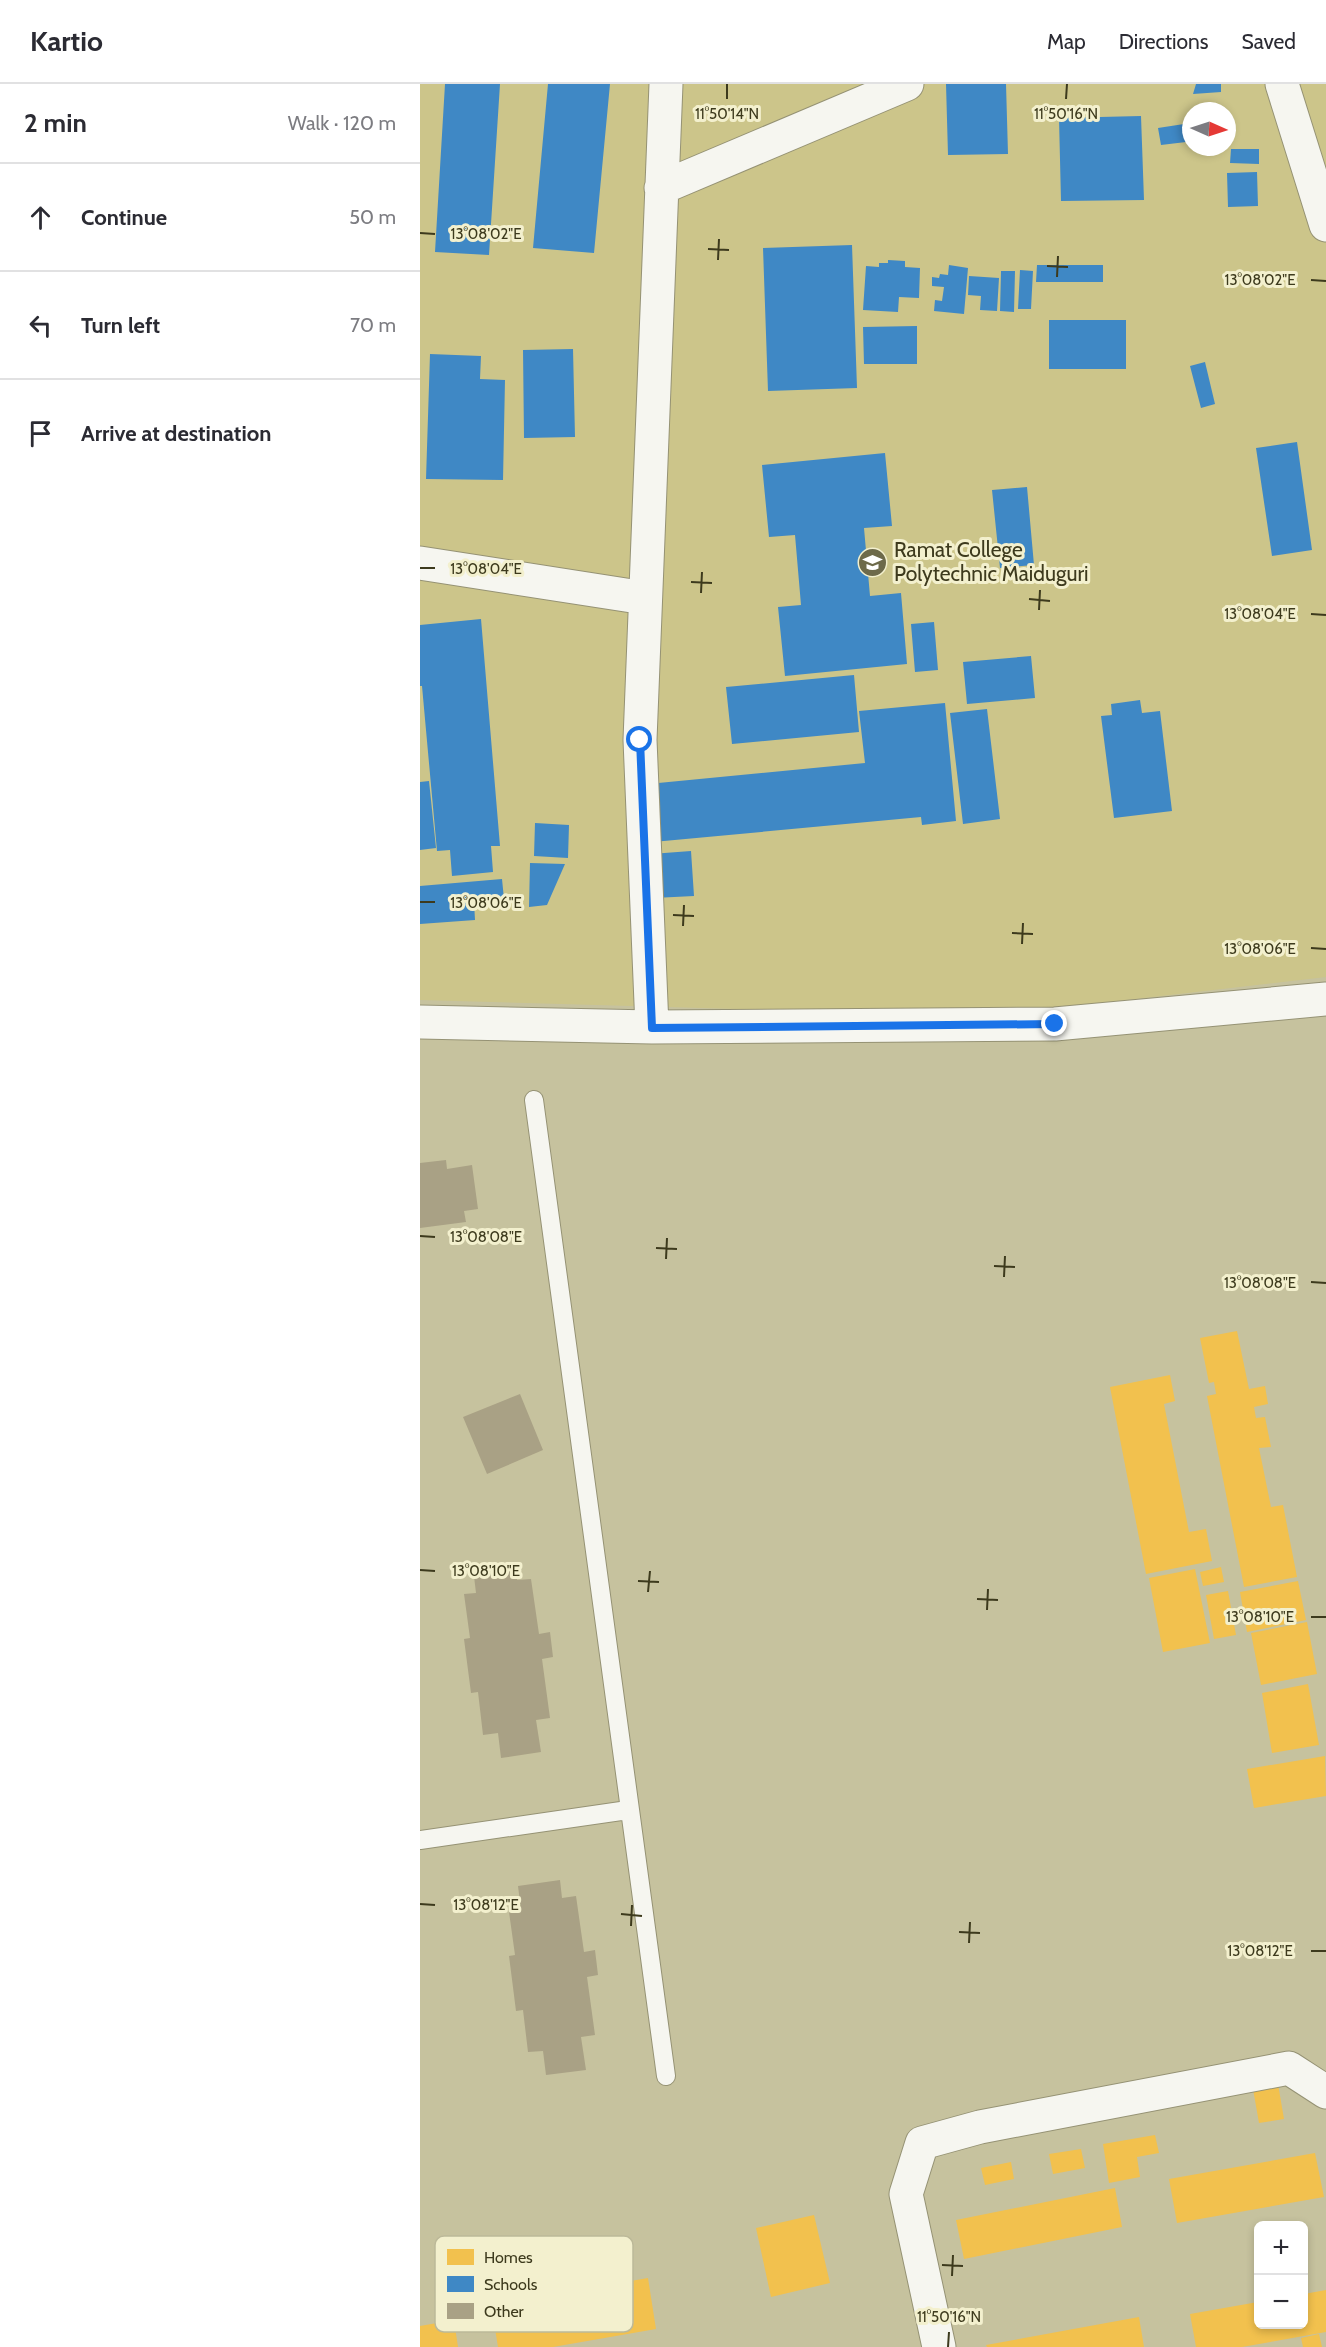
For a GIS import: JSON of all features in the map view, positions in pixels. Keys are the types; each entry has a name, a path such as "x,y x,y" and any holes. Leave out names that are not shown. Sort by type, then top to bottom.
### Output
{"street":[{"path":"652,1028 640,740 666,84"},
{"path":"661,188 907,84"},
{"path":"1281,84 1326,225"},
{"path":"420,563 645,598"},
{"path":"420,1022 652,1028 1055,1024 1326,999"},
{"path":"939,2347 906,2194 922,2143 981,2127 1289,2068 1326,2092"}],"lane":[{"path":"534,1100 628,1810 666,2076"},
{"path":"420,1840 628,1810"}],"shaded area":[{"name":"Ramat College Polytechnic Maiduguri","path":"420,84 1326,84 1326,977 987,1016 420,1000"}],"building: Homes":[{"path":"1237,1331 1249,1389 1265,1386 1268,1404 1254,1407 1256,1418 1265,1417 1271,1447 1259,1448 1271,1507 1283,1505 1297,1577 1244,1587 1207,1396 1216,1394 1214,1382 1209,1383 1200,1338"},
{"path":"1170,1375 1175,1401 1164,1404 1189,1532 1206,1529 1212,1561 1146,1574 1110,1387"},
{"path":"1221,1567 1224,1582 1203,1586 1200,1572"},
{"path":"1195,1569 1210,1643 1163,1652 1149,1578"},
{"path":"1298,1581 1306,1620 1247,1632 1240,1592"},
{"path":"1228,1591 1236,1635 1214,1639 1206,1595"},
{"path":"1307,1622 1317,1674 1261,1685 1251,1633"},
{"path":"1308,1684 1319,1745 1272,1753 1262,1693"},
{"path":"1325,1756 1326,1796 1254,1808 1247,1769"},
{"path":"1278,2084 1284,2119 1259,2123 1253,2089"},
{"path":"1155,2135 1159,2153 1137,2157 1140,2177 1109,2183 1103,2144"},
{"path":"1081,2149 1085,2168 1053,2174 1049,2154"},
{"path":"1315,2153 1324,2197 1177,2223 1169,2179"},
{"path":"1011,2162 1014,2179 985,2185 981,2168"},
{"path":"1115,2188 1122,2227 964,2259 956,2220"},
{"path":"814,2215 830,2283 771,2297 756,2228"},
{"path":"648,2278 656,2329 553,2347 498,2347 496,2332 633,2332 633,2281"},
{"path":"1326,2290 1326,2332 1242,2347 1196,2347 1190,2314 1254,2303 1254,2329 1308,2329 1308,2293"},
{"path":"1139,2317 1144,2347 987,2347 986,2345"},
{"path":"435,2323 435,2332 456,2332 458,2347 420,2347 420,2326"},
{"path":"1319,2334 1322,2347 1303,2347 1301,2338"}],"building: Schools":[{"path":"445,84 500,84 489,255 435,252"},
{"path":"548,84 610,84 594,253 533,248"},
{"path":"946,84 1006,84 1008,154 948,155"},
{"path":"1196,84 1221,84 1221,92 1193,94"},
{"path":"1141,116 1144,200 1061,201 1059,118"},
{"path":"1182,124 1182,142 1161,145 1158,128"},
{"path":"1236,149 1259,149 1259,164 1230,163 1230,156 1236,156"},
{"path":"1257,172 1258,206 1228,207 1227,173"},
{"path":"852,245 857,388 768,391 763,248"},
{"path":"888,260 905,261 905,267 920,268 919,298 899,297 898,312 863,310 866,266 879,267 879,263 888,263"},
{"path":"949,265 968,268 964,314 934,311 935,300 942,301 944,287 932,286 932,277 939,278 940,274 948,275"},
{"path":"1037,265 1103,265 1103,282 1036,282"},
{"path":"1020,270 1033,271 1031,309 1018,309"},
{"path":"1001,271 1015,271 1014,312 1000,311"},
{"path":"969,276 999,278 997,311 980,310 981,296 968,295"},
{"path":"1049,320 1126,320 1126,369 1049,369"},
{"path":"917,326 917,364 864,364 863,327"},
{"path":"573,349 575,437 524,438 523,350"},
{"path":"430,354 481,356 480,379 505,380 503,480 426,479"},
{"path":"1205,362 1215,404 1201,408 1190,366"},
{"path":"1297,442 1312,550 1272,556 1256,448"},
{"path":"885,453 892,526 864,528 870,596 901,593 907,664 785,676 778,607 801,605 795,535 769,537 762,465"},
{"path":"1027,487 1034,565 1000,568 992,490"},
{"path":"481,619 500,846 491,846 493,872 452,876 450,850 437,851 422,686 420,686 420,625"},
{"path":"934,622 938,670 915,672 911,624"},
{"path":"1031,656 1035,698 967,704 963,662"},
{"path":"854,675 859,732 732,744 726,687"},
{"path":"1140,700 1142,713 1160,711 1172,811 1114,818 1101,716 1112,715 1111,704"},
{"path":"945,703 956,821 922,825 921,817 653,842 648,784 865,763 859,711"},
{"path":"987,709 1000,819 963,824 950,713"},
{"path":"429,781 436,848 420,850 420,782"},
{"path":"535,823 569,825 568,858 534,856"},
{"path":"691,851 694,896 654,898 651,854"},
{"path":"530,863 565,864 547,905 529,907"},
{"path":"502,879 504,899 474,902 475,920 420,924 420,886"}],"building: Other":[{"path":"446,1160 447,1169 472,1165 478,1209 464,1211 466,1222 420,1228 420,1163"},
{"path":"520,1394 543,1450 487,1474 463,1417"},
{"path":"515,1563 517,1580 531,1579 539,1634 550,1632 553,1657 542,1659 550,1718 536,1720 541,1752 501,1758 498,1733 483,1735 478,1692 471,1693 464,1639 470,1638 464,1594 476,1593 473,1568"},
{"path":"560,1880 562,1898 576,1896 584,1952 595,1950 598,1975 587,1977 595,2035 581,2037 586,2070 546,2075 543,2051 528,2052 523,2010 516,2011 509,1956 515,1955 509,1912 521,1910 518,1886"}],"place":[{"name":"Ramat College Polytechnic Maiduguri","path":"873,562"}],"route":[{"path":"640,740 652,1028 1055,1024"}]}
